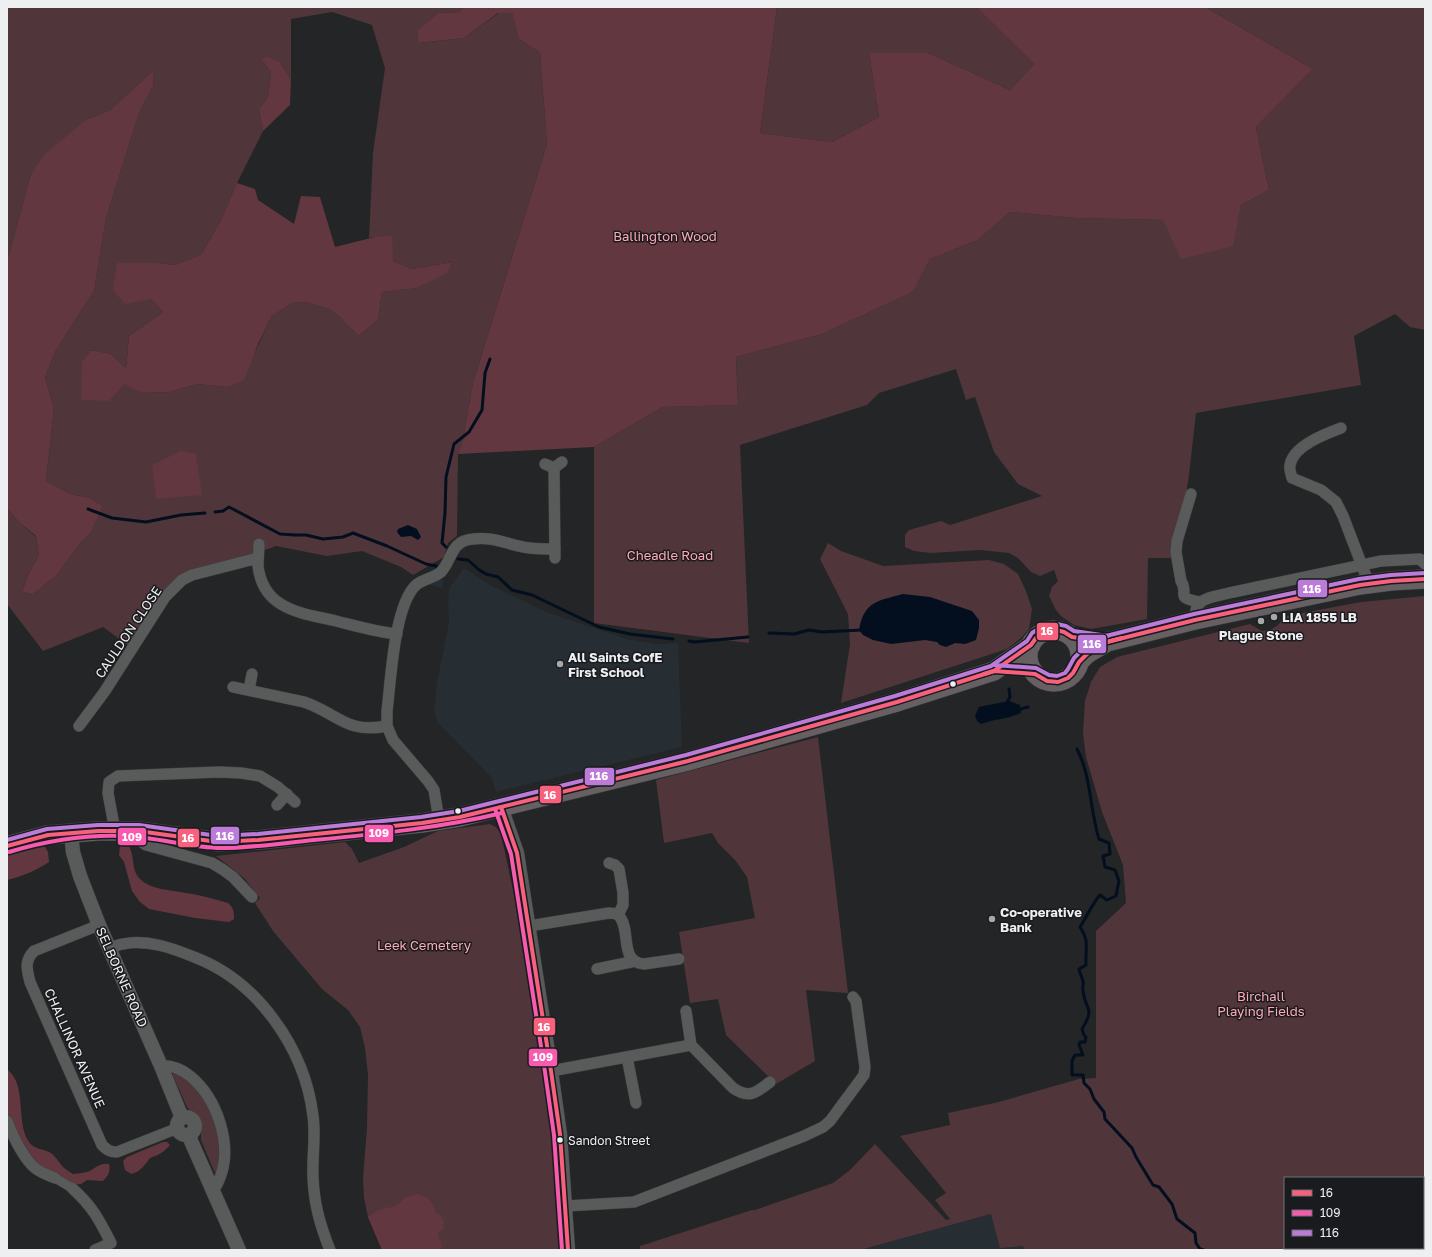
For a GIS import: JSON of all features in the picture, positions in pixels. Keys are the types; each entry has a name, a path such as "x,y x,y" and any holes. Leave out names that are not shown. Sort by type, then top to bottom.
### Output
{"highway":[{"path":"994,671 1035,674 1047,681 1054,682 1063,680 1073,673 1079,662 1087,654 1107,642 1197,611 1390,580 1425,579"},
{"path":"1035,674 1028,660 1029,650 1040,634 1052,630 1064,632 1072,637 1107,642"},
{"path":"1072,637 1079,648 1079,662"},
{"path":"7,846 48,835 71,833 135,831 218,842 380,828 439,820 501,807 688,761 897,702 994,671 1031,645"}],"street":[{"path":"1341,428 1311,441 1300,449 1290,464 1292,478 1321,490 1336,502 1343,516 1369,584"},
{"path":"439,820 434,790 393,740 388,726 387,711 398,622 408,598 417,584 440,572 457,545 466,540 474,538 497,540 554,554 554,464"},
{"path":"1191,494 1177,541 1176,552 1184,596 1197,611 1205,599 1361,565 1382,561 1416,559 1420,559 1425,564"},
{"path":"259,544 258,558 261,576 267,590 275,600 283,606 303,614 397,634"},
{"name":"CAULDON CLOSE","path":"79,726 105,691 165,597 182,580 192,575 258,558"},
{"path":"249,690 252,674"},
{"path":"233,687 304,702 316,706 344,723 356,727 368,728 388,726"},
{"path":"115,831 108,793 109,782 118,776 205,772 241,773 260,776 278,786 291,798 277,805"},
{"path":"501,807 517,853 551,1071 560,1134 568,1250"},
{"path":"135,831 139,840 146,845 212,863 243,886 252,897"},
{"name":"SELBORNE ROAD","path":"71,833 73,852 80,876 99,925 161,1066 183,1127 191,1141 239,1250"},
{"path":"609,863 615,865 619,869 622,886 623,905 618,915"},
{"path":"529,926 609,913 621,917 628,953 633,960 644,964 679,959"},
{"name":"CHALLINOR AVENUE","path":"99,925 34,951 26,964 30,982 96,1132 108,1151 117,1152 183,1127"},
{"path":"109,949 122,944 145,943 162,946 199,959 216,968 241,985 274,1019 292,1047 302,1067 309,1092 313,1117 313,1176 316,1211 330,1250"},
{"path":"597,969 631,962 633,960"},
{"path":"566,1206 634,1202 804,1136 823,1127 830,1121 864,1075 865,1067 858,1016 856,1002 853,997"},
{"path":"686,1011 691,1045 732,1088 740,1093 754,1093 770,1082"},
{"path":"551,1071 691,1045"},
{"path":"627,1057 636,1103"},
{"path":"161,1066 175,1067 184,1072 200,1085 208,1096 219,1118 222,1130 224,1156 219,1180 213,1190"},
{"path":"7,1122 17,1143 35,1168 72,1188 92,1209 111,1243 95,1250"}],"shaded area":[{"name":"All Saints CofE First School","path":"464,568 492,586 549,613 627,639 657,644 678,643 682,747 496,792 492,778 437,722 434,709 437,683 449,622 449,590"},
{"path":"444,580 442,588 425,584"},
{"path":"992,1214 1023,1246 1024,1250 860,1250"}],"green space":[{"path":"7,7 464,7 459,12 438,13 419,30 419,43 464,38 499,13 512,13 518,38 540,53 547,144 473,383 463,439 458,454 457,536 448,543 444,557 413,575 401,567 362,551 327,556 276,546 254,554 189,571 178,576 159,598 129,646 103,627 43,651 7,604 7,508 20,523 36,537 39,555 28,575 22,592 33,594 57,575 80,543 91,533 103,506 90,498 71,494 46,481 54,408 45,377 56,350 94,291 106,218 139,113 153,86 154,70 110,110 86,120 30,177 9,255 7,256","holes":["332,12 372,25 385,68 373,153 369,238 375,237 393,261 412,269 453,262 447,272 417,288 382,292 378,320 358,336 338,315 329,309 305,302 292,303 272,316 251,360 227,387 197,384 169,392 142,393 82,361 91,350 111,354 126,368 129,336 163,312 151,299 158,263 175,265 201,255 221,220 237,183 263,131 259,109 268,97 271,72 261,59 280,62 291,80 291,19"]},
{"name":"Ballington Wood","path":"464,7 777,7 760,133 832,142 879,117 869,53 928,53 1010,90 1034,64 976,7 1205,7 1313,69 1256,127 1269,190 1241,205 1233,246 1181,259 1163,220 1076,218 1010,212 978,240 930,259 913,292 822,334 736,357 738,405 663,407 594,447 458,454 463,439 473,383 547,144 540,53 518,38 512,13 498,13 464,38 418,43 418,30 438,13 459,12"},
{"path":"777,7 976,7 1034,64 1010,90 928,53 869,53 879,117 832,142 760,133"},
{"name":"Cheadle Road","path":"1205,7 1425,7 1425,330 1410,327 1395,314 1354,336 1361,385 1196,413 1184,506 1175,532 1171,558 1148,558 1147,619 1091,629 1074,625 1061,616 1056,610 1049,596 1052,587 1058,581 1054,570 1040,576 1031,572 1018,558 1009,553 980,550 931,553 914,551 905,547 905,535 909,530 941,521 950,525 1042,496 1018,484 994,452 975,397 966,400 956,369 879,393 867,405 740,445 749,643 594,623 594,447 663,407 738,405 736,357 822,334 913,292 930,259 978,240 1010,212 1076,218 1163,220 1232,246 1241,205 1269,190 1256,127 1313,69"},
{"path":"267,57 280,62 291,80 290,105 263,131 259,109 268,97 271,72 261,59"},
{"path":"154,70 153,86 139,113 106,218 94,291 56,350 45,377 54,408 46,481 71,494 90,498 103,506 91,533 80,543 57,575 33,594 22,592 28,575 39,555 36,536 20,523 7,508 7,256 9,255 30,177 44,155 86,120 110,110"},
{"path":"237,183 255,189 258,200 294,224 301,196 320,197 335,247 375,237 392,236 393,261 412,269 453,262 447,273 417,288 382,292 378,320 358,336 338,315 329,309 305,302 292,303 272,316 258,344 244,380 227,387 197,384 169,392 142,393 124,384 109,401 81,400 82,361 91,350 111,354 126,368 129,336 163,312 151,299 125,304 113,290 117,263 158,263 175,265 201,255 221,220"},
{"path":"181,451 196,454 202,495 156,499 152,465"},
{"path":"828,543 841,551 883,566 989,560 1004,564 1018,574 1026,591 1032,609 1029,629 1021,638 1007,649 841,703 850,644 848,614 820,559"},
{"name":"Birchall Playing Fields","path":"1425,596 1425,1250 1024,1250 1023,1246 1000,1248 991,1214 860,1250 640,1250 640,1246 755,1210 833,1183 850,1170 875,1144 946,1220 950,1219 935,1200 946,1193 900,1136 950,1125 948,1113 999,1102 1079,1079 1096,1078 1096,931 1126,903 1123,865 1102,812 1086,757 1083,733 1085,701 1091,682 1100,667 1117,657 1250,624 1262,631 1270,630 1277,626 1286,616 1361,602"},
{"path":"818,737 848,993 806,990 815,1061 776,1084 726,1035 718,999 690,1003 679,932 755,918 747,877 735,860 718,843 712,833 664,843 656,780"},
{"name":"Leek Cemetery","path":"490,824 496,827 501,834 522,932 553,1134 560,1203 562,1250 382,1250 368,1217 364,1198 363,1179 367,1128 368,1075 365,1048 360,1027 348,1010 322,989 273,931 255,903 260,898 244,878 216,856 345,842 352,849 359,863 404,847 438,831"},
{"path":"39,846 45,847 48,852 49,862 29,873 7,880 7,855"},
{"path":"120,846 129,846 135,871 139,878 144,882 161,889 196,895 228,903 233,910 234,919 229,922 195,918 149,909 140,902 132,891 124,862 119,855"},
{"path":"7,1069 13,1076 17,1085 23,1125 29,1142 36,1148 51,1153 63,1167 73,1174 88,1172 101,1165 109,1164 109,1174 103,1181 87,1180 81,1184 72,1185 33,1163 20,1142 7,1113"},
{"path":"175,1072 195,1086 211,1108 221,1148 217,1174 214,1171 201,1140 201,1121 198,1115 187,1107 173,1076 173,1073"},
{"path":"163,1142 167,1142 170,1145 166,1150 150,1158 140,1170 131,1174 125,1170 123,1161 127,1157"},
{"path":"417,1194 430,1200 436,1213 444,1220 443,1230 438,1232 438,1237 441,1242 441,1250 382,1250 368,1217 377,1211 397,1206 404,1198"}],"water":[{"path":"408,525 417,529 421,537 418,540 411,536 401,537 397,532 398,529"},
{"path":"903,594 930,597 972,611 979,620 976,640 965,644 955,643 946,647 937,642 925,640 891,644 873,640 863,635 859,630 864,613 879,601"},
{"path":"1009,701 1020,705 1021,713 1011,717 981,724 977,721 975,716 979,707"}],"waterway":[{"path":"446,547 442,543 446,477 454,444 469,432 482,410 485,373 490,359"},
{"path":"215,512 223,511 229,507 280,534 306,535 323,539 343,537 353,533 387,546 426,564 436,566"},
{"path":"88,509 112,518 146,522 181,515 205,513"},
{"path":"458,559 468,560 486,574 498,577 512,590 532,595 599,627 630,634 673,639"},
{"path":"769,633 794,634 809,630 822,632 862,630"},
{"path":"689,641 694,642 748,637"},
{"path":"1006,704 1010,697 1009,689"},
{"path":"1017,710 1028,707"},
{"path":"1077,749 1082,759 1088,782 1099,839 1109,843 1110,854 1103,856 1105,867 1115,870 1119,881 1116,896 1107,900 1100,895 1080,927 1086,941 1086,965 1079,969 1083,982 1084,997 1089,1012 1082,1029 1086,1037 1085,1042 1080,1042 1079,1045 1083,1055 1075,1055 1072,1061 1072,1075 1083,1075 1084,1083 1090,1089 1094,1099 1104,1112 1105,1119 1132,1148 1153,1185 1159,1187 1172,1204 1177,1219 1195,1233 1196,1243 1200,1249 1204,1250"}],"transit line":[{"name":"116","path":"994,665 1036,668 1049,675 1057,676 1065,673 1074,658 1083,649 1106,636 1194,614 1359,579 1425,573"},
{"name":"16","path":"7,846 48,835 98,831 138,831 218,842 258,840 422,823 460,817 688,761 897,702 994,671 1035,674 1047,681 1058,682 1068,678 1073,673 1079,662 1087,654 1107,642 1195,620 1360,585 1425,579"},
{"name":"116","path":"7,840 47,829 98,825 139,825 218,836 258,834 421,817 459,811 686,755 895,696 991,666 1027,641 1032,633 1043,626 1057,624 1066,626 1074,631 1108,636"},
{"name":"16","path":"984,674 994,671 1031,645 1036,638 1045,632 1056,630 1064,632 1072,637 1107,642 1122,638"},
{"name":"16","path":"501,807 517,853 551,1071 560,1134 568,1250"},
{"name":"109","path":"495,809 511,854 545,1072 554,1135 562,1250"},
{"name":"109","path":"9,852 42,843 94,836 128,836 192,846 233,848 408,830 455,823 502,813"}],"place":[{"name":"LIA 1855 LB","path":"1274,617"},
{"name":"Plague Stone","path":"1261,621"},
{"name":"All Saints CofE First School","path":"560,664"},
{"name":"Co-operative Bank","path":"992,919"},
{"name":"Sandon Street","path":"560,1140"}]}
